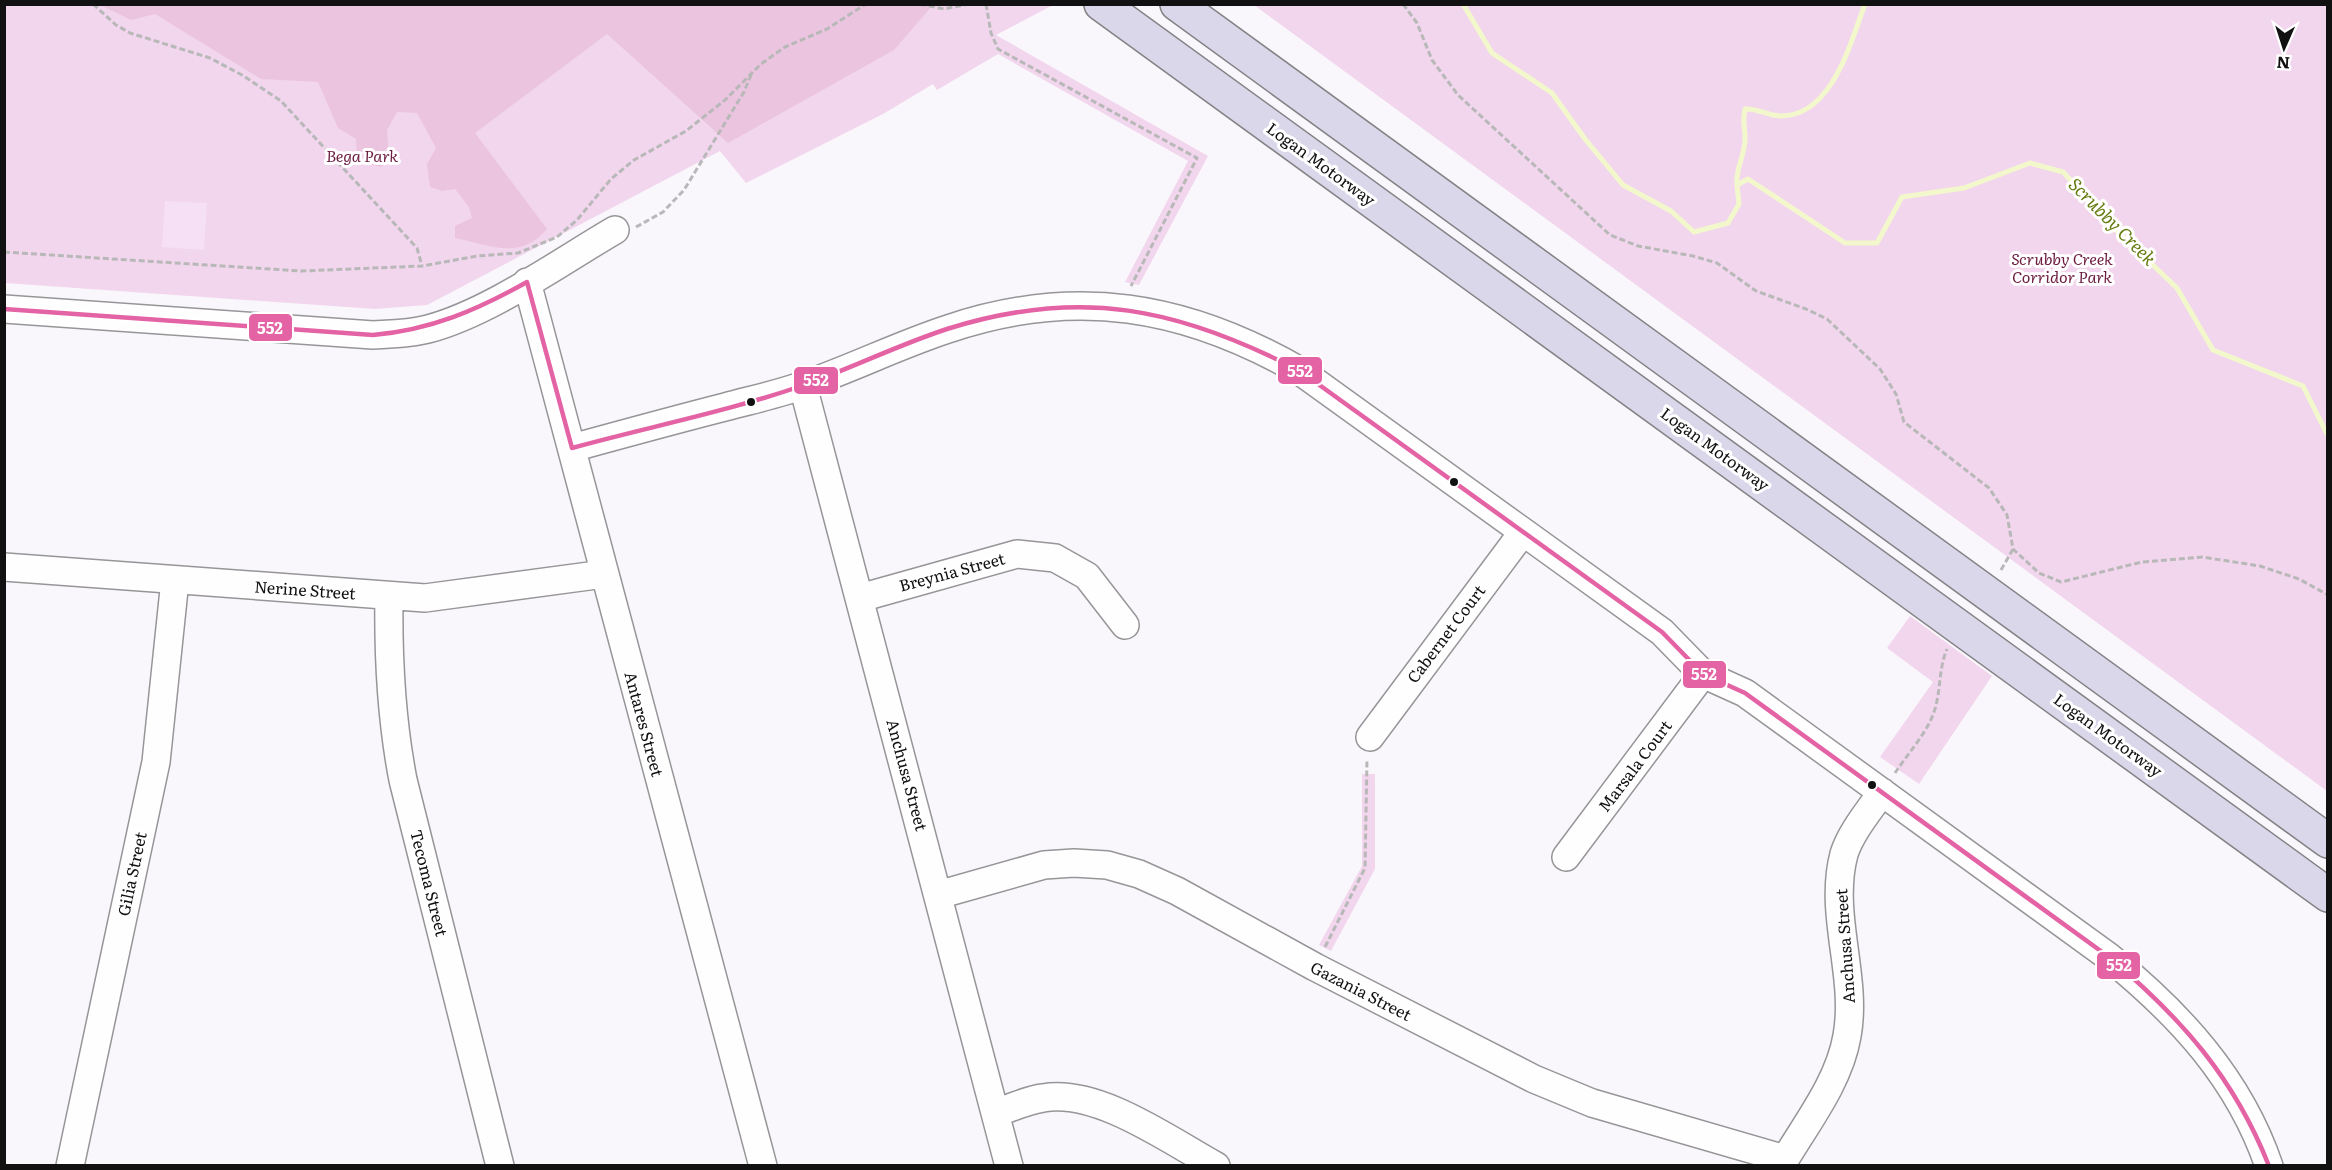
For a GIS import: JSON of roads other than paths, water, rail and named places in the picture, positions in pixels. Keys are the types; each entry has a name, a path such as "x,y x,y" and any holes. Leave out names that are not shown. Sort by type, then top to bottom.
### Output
{"highway":[{"name":"Logan Motorway","path":"1101,4 2328,895"},
{"path":"1177,4 2328,841"}],"street":[{"path":"4,309 373,335 429,329 485,305 615,230"},
{"name":"Antares Street","path":"527,282 763,1166"},
{"path":"572,448 803,386 946,329 979,319 1041,308 1096,306 1157,313 1215,329 1270,354 1300,371 1662,632 1703,674 1745,693 2109,957 2160,1000 2190,1031 2232,1088 2259,1140 2269,1166"},
{"name":"Anchusa Street","path":"803,386 1009,1166"},
{"name":"Cabernet Court","path":"1370,737 1523,532"},
{"name":"Breynia Street","path":"860,598 1017,554 1055,558 1087,576 1125,625"},
{"name":"Nerine Street","path":"4,567 388,596 448,597 604,574"},
{"name":"Gilia Street","path":"70,1166 156,762 175,580"},
{"name":"Tecoma Street","path":"388,596 388,671 393,730 403,780 500,1166"},
{"name":"Marsala Court","path":"1566,858 1703,674"},
{"name":"Anchusa Street","path":"1783,1162 1834,1078 1847,1037 1850,999 1840,895 1844,854 1861,821 1881,792"},
{"name":"Gazania Street","path":"938,895 1044,865 1074,863 1107,865 1139,874 1177,891 1315,967 1534,1079 1592,1103 1783,1162"},
{"path":"995,1113 1044,1097 1070,1098 1101,1104 1215,1166"}],"waterway":[{"name":"Scrubby Creek","path":"1463,4 1492,53 1552,93 1585,139 1623,185 1671,211 1694,232 1728,223 1739,204 1737,185 1748,179 1845,243 1877,243 1902,197 1964,188 2030,163 2063,172 2116,230 2177,288 2213,350 2303,386 2328,436"},
{"path":"1737,185 1745,143 1745,109 1781,116 1799,113 1814,104 1836,75 1865,4"}],"park label":[{"name":"Bega Park","path":"362,156"},
{"name":"Scrubby Creek Corridor Park","path":"2062,268"}]}
